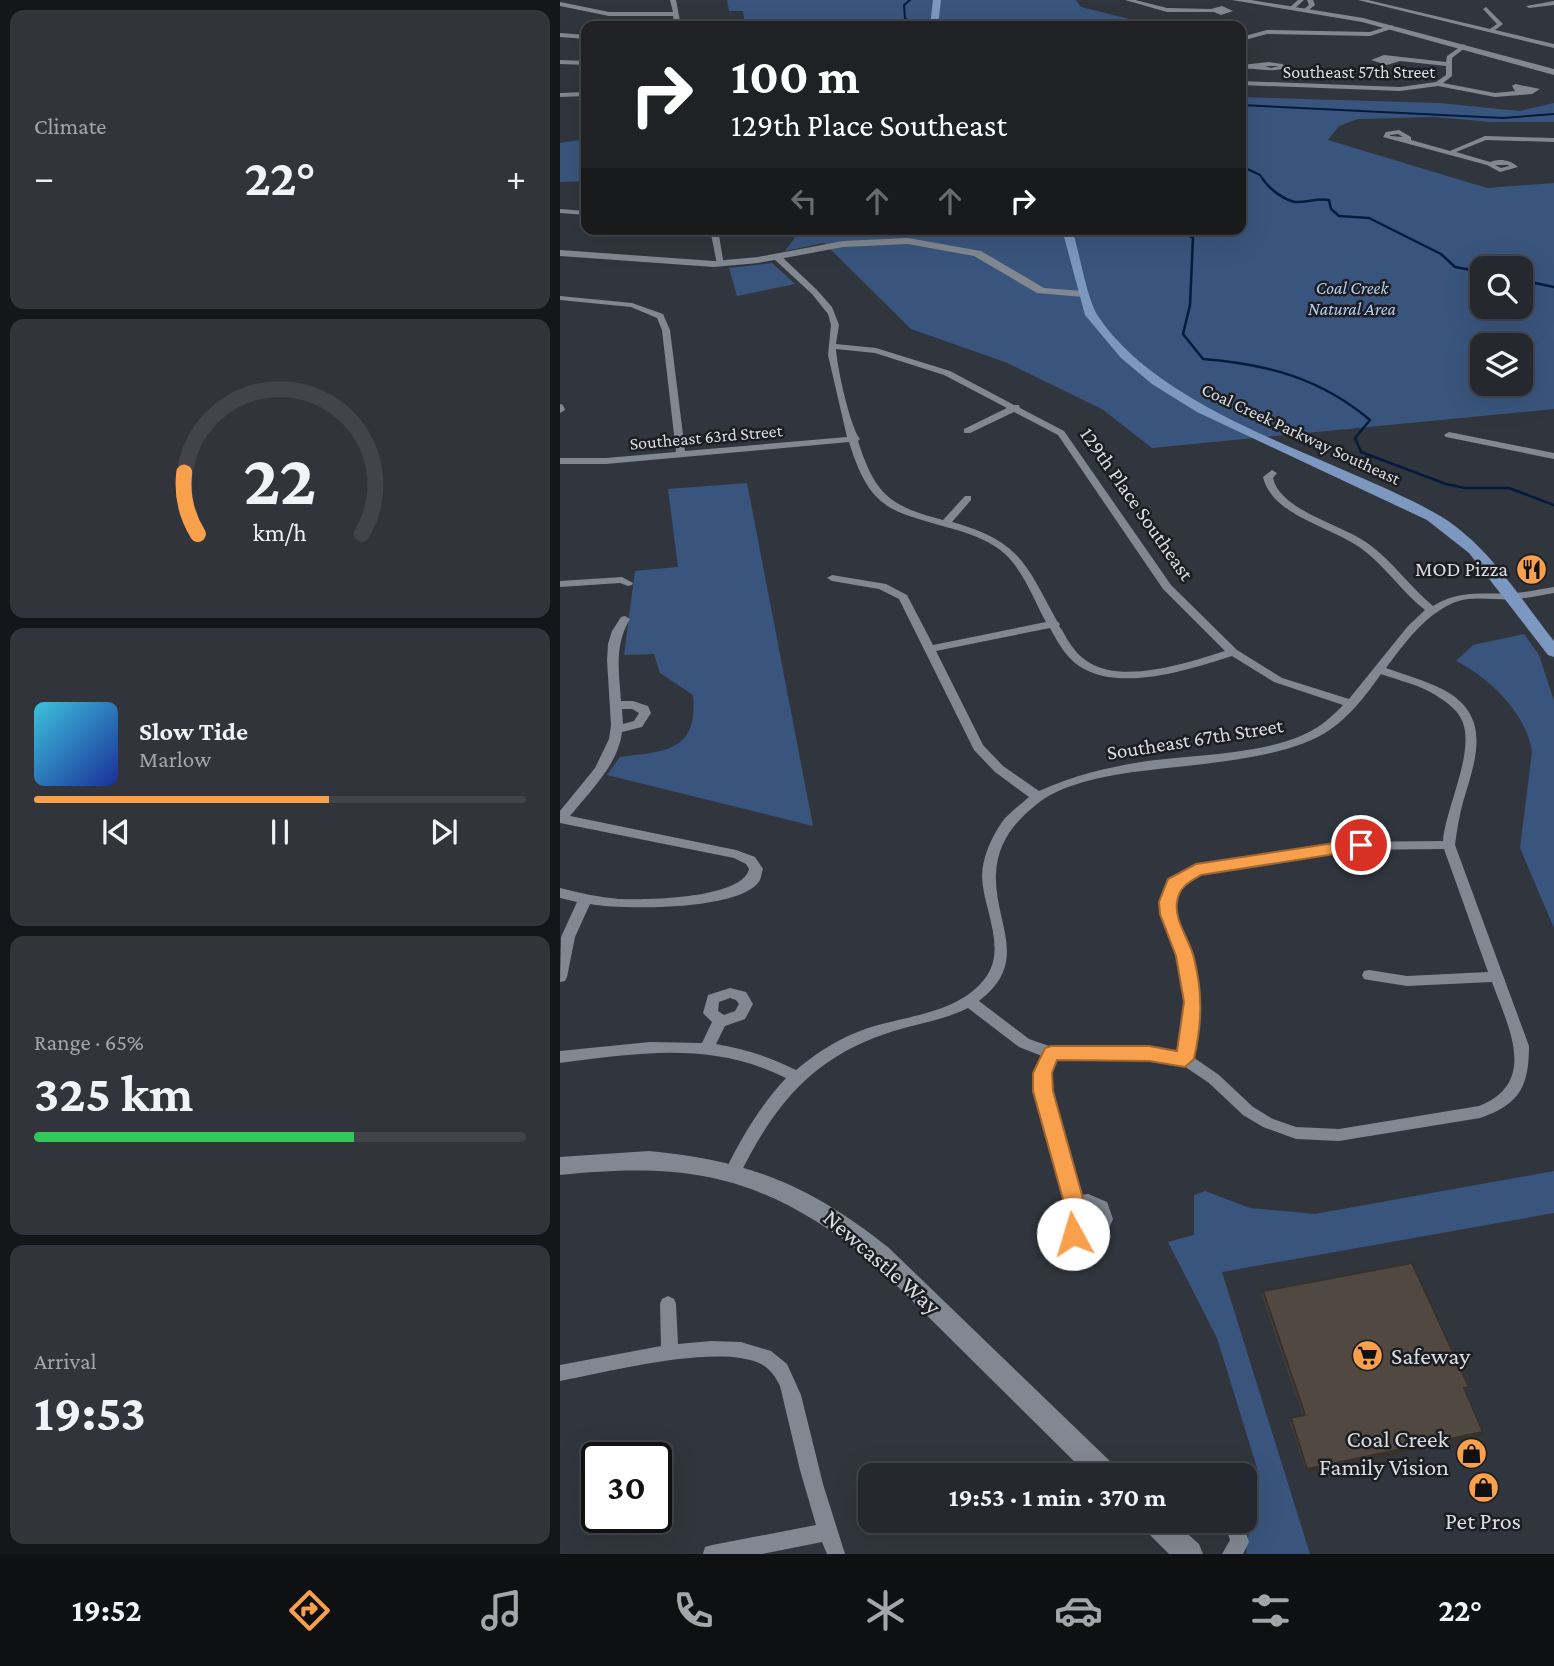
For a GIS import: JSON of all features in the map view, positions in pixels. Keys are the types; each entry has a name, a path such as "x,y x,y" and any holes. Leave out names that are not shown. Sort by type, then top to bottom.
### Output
{"main road":[{"path":"935,21 937,0"},
{"path":"1236,0 1392,27 1554,72"},
{"name":"Coal Creek Parkway Southeast","path":"1068,235 1083,294 1098,326 1125,355 1156,381 1202,409 1432,517 1474,550 1513,596 1554,652"},
{"path":"560,253 675,263 721,264 858,242 922,242 988,258 1041,291 1083,294"},
{"name":"Newcastle Way","path":"560,1166 641,1160 733,1171 778,1186 814,1204 851,1229 1094,1463"},
{"path":"1167,1533 1189,1554"}],"street":[{"path":"673,0 677,21"},
{"path":"1128,0 1175,11 1213,11"},
{"path":"1292,8 1301,0"},
{"path":"1306,10 1312,5 1310,0"},
{"path":"1361,0 1554,46"},
{"path":"1529,6 1554,3"},
{"path":"560,4 610,13 676,15"},
{"path":"1486,9 1500,23 1492,30"},
{"path":"1246,38 1267,32 1370,34 1392,27"},
{"path":"560,35 581,37"},
{"path":"1438,84 1449,76 1447,64 1451,54 1464,46"},
{"path":"1399,59 1447,64"},
{"path":"560,62 581,63"},
{"name":"Southeast 57th Street","path":"1246,66 1257,65"},
{"name":"Southeast 57th Street","path":"1246,83 1400,89 1438,84 1495,95 1519,92"},
{"path":"560,95 581,93"},
{"path":"1453,151 1479,139 1492,137 1554,140"},
{"path":"1405,140 1430,149 1453,151 1465,158 1490,164"},
{"path":"560,211 581,213"},
{"path":"715,235 721,264"},
{"path":"777,257 833,315 836,334 832,356 864,474 883,499 916,515 947,522 982,535 1006,550 1021,566 1075,657 1090,668 1128,673 1181,667 1233,652"},
{"path":"560,298 618,303 655,312 666,330 681,455"},
{"name":"129th Place Southeast","path":"832,346 876,351 928,366 1016,407 1066,438 1167,587 1233,652 1278,680 1351,704"},
{"path":"967,431 1016,407"},
{"path":"1449,435 1554,456"},
{"name":"Southeast 63rd Street","path":"560,461 681,455 855,439"},
{"path":"1272,473 1268,477 1269,486 1287,504 1374,552 1394,571 1409,592 1433,611 1554,590"},
{"path":"947,522 968,498"},
{"path":"733,1171 758,1123 795,1076 860,1036 937,1015 969,1001 994,976 1002,959 1003,945 989,880 994,848 1010,821 1037,796 999,769 978,747 903,597 891,589 832,578"},
{"path":"560,584 617,580 628,583"},
{"name":"Southeast 67th Street","path":"1037,796 1107,772 1289,744 1327,728 1433,611"},
{"path":"560,893 584,900 618,904 652,903 741,891 753,881 756,868 753,862 736,854 560,818 607,758 616,730 614,638 625,619"},
{"path":"929,649 1055,624"},
{"path":"969,1001 1024,1043 1051,1053 1149,1054 1185,1059 1214,1079 1248,1111 1296,1133 1339,1135 1480,1112 1514,1091 1520,1075 1522,1046 1449,845 1450,820 1472,747 1471,726 1465,714 1447,697 1380,670"},
{"path":"615,705 633,705 644,709 645,713 638,724 616,730"},
{"path":"1185,1059 1193,1002 1185,956 1169,914 1168,902 1174,884 1183,876 1196,870 1339,847 1398,843 1449,845"},
{"path":"560,977 568,937 584,900"},
{"path":"1369,975 1408,981 1495,976"},
{"path":"707,1048 720,1020"},
{"path":"560,1057 661,1046 707,1048 756,1059 795,1076"},
{"path":"1051,1053 1042,1073 1043,1091 1074,1202"},
{"path":"668,1304 670,1354"},
{"path":"560,1373 670,1354 731,1348 760,1353 772,1360 781,1369 789,1386 836,1554"},
{"path":"712,1554 828,1532"},
{"path":"1231,1554 1240,1542 1237,1533"}],"green space":[{"path":"727,0 1076,0 1081,7 1138,21 744,21 743,11 729,11"},
{"name":"Coal Creek Natural Area","path":"1246,97 1439,103 1520,111 1554,103 1554,122 1491,122 1435,117 1358,119 1339,126 1328,140 1487,188 1554,183 1554,409 1152,448 1102,409 1005,362 911,329 824,243 785,251 797,235 1246,235"},
{"path":"581,140 581,181 560,182 560,143"},
{"path":"772,263 795,284 737,296 729,268"},
{"path":"747,483 813,826 607,775 620,757 652,753 676,745 690,728 693,714 693,695 660,673 654,654 624,655 635,571 678,567 668,489"},
{"path":"1524,634 1539,655 1554,701 1554,928 1520,848 1532,752 1529,738 1505,698 1481,677 1456,661 1473,645"},
{"path":"1554,1171 1554,1213 1222,1272 1310,1554 1246,1554 1249,1533 1257,1533 1257,1463 1217,1338 1168,1242 1194,1235 1194,1195 1205,1191 1250,1208 1315,1214"}],"building":[{"name":"Safeway","path":"1412,1263 1469,1387 1464,1388 1483,1432 1307,1469 1291,1418 1305,1415 1263,1291"}],"waterway":[{"path":"910,0 904,5 905,19 912,21"},
{"path":"1246,105 1503,118 1554,114"},
{"path":"1246,168 1260,175 1264,181"},
{"path":"1263,179 1277,193 1291,201 1329,200 1331,209 1339,216 1369,218 1441,254 1455,267 1470,270"},
{"path":"1188,235 1193,238 1190,305 1183,334 1203,359 1271,369 1332,393 1370,420 1355,438 1361,452 1446,484 1465,488 1509,488 1554,505"},
{"path":"1533,283 1554,287"}],"place":[{"name":"MOD Pizza","path":"1531,569"},
{"name":"Safeway","path":"1368,1356"},
{"name":"Coal Creek Family Vision","path":"1472,1453"},
{"name":"Pet Pros","path":"1483,1487"}],"route":[{"path":"1073,1234 1064,1224 1063,1217 1068,1206 1074,1202 1043,1091 1042,1073 1051,1053 1096,1056 1149,1054 1185,1059 1193,1002 1185,956 1169,914 1168,902 1174,884 1196,870 1361,845"}]}
